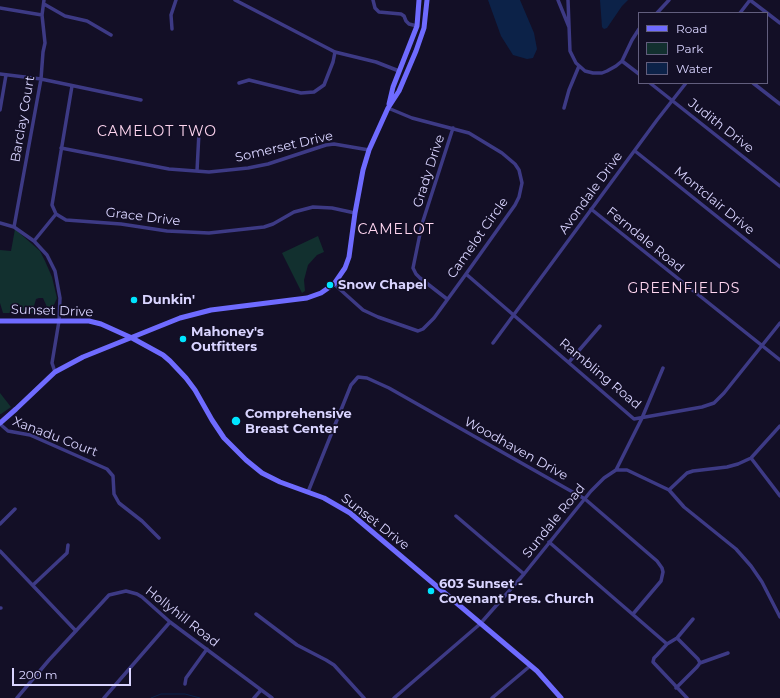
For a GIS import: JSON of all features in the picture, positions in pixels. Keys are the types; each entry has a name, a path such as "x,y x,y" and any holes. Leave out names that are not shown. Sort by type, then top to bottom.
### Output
{"main road":[{"path":"388,108 393,87 417,26 419,0"},
{"path":"0,423 55,372 83,357 196,313 307,298 321,293 334,284 348,262 363,170 369,150 388,108 399,91 411,64 424,28 427,0"},
{"path":"417,26 424,28"},
{"path":"399,71 405,70 411,64"},
{"path":"399,71 401,73 402,81 399,91"},
{"name":"Sunset Drive","path":"0,321 89,321 101,324 132,338 162,355 174,365 195,390 224,438 246,460 262,472 280,482 330,501 350,513 542,675 561,698"}],"street":[{"path":"235,0 335,52 376,62 399,71"},
{"path":"373,0 375,8 379,12 401,14 409,24 417,26"},
{"path":"558,0 570,29"},
{"path":"568,0 570,51 573,59 579,66 589,72 598,73 608,71 622,61 638,31"},
{"path":"658,12 669,0"},
{"path":"741,12 750,0 766,12"},
{"path":"172,29 171,15 176,1"},
{"path":"44,2 64,16 87,21 110,35"},
{"name":"Barclay Court","path":"14,227 41,79 45,43 42,15 44,2"},
{"path":"0,8 42,15"},
{"path":"768,14 780,23"},
{"path":"240,83 249,80 301,93 314,92 324,85 333,62 335,52"},
{"path":"622,61 638,73"},
{"path":"564,108 569,90 579,66"},
{"path":"0,74 41,79 140,100"},
{"path":"0,110 6,75"},
{"name":"Judith Drive","path":"651,84 780,186"},
{"name":"Avondale Drive","path":"493,343 685,84"},
{"path":"754,84 780,104"},
{"path":"34,241 56,214 52,205 52,199 72,86"},
{"name":"Camelot Circle","path":"334,284 363,310 418,331 423,329 429,324 466,274 515,205 519,197 522,177 515,164 502,153 469,133 412,118 388,108"},
{"name":"Grady Drive","path":"447,299 420,278 413,268 422,224 453,128"},
{"path":"197,171 199,132"},
{"name":"Somerset Drive","path":"61,148 169,169 209,172 248,168 268,164 326,145 334,144 369,150"},
{"name":"Montclair Drive","path":"635,150 780,268"},
{"name":"Grace Drive","path":"56,214 66,220 121,224 167,231 210,233 264,227 273,224 294,212 313,207 332,208 355,213"},
{"name":"Ferndale Road","path":"591,210 780,360"},
{"path":"0,223 14,227 34,241 47,255 55,271 60,298 59,321 52,363 55,372"},
{"name":"Rambling Road","path":"466,274 634,419 702,407 714,403 724,393 780,323"},
{"path":"569,362 600,326"},
{"name":"Sundale Road","path":"394,698 472,633 524,574 597,484 616,470 642,418 663,368"},
{"name":"Woodhaven Drive","path":"308,492 351,385 358,377 366,378 389,388 585,499 657,561 662,568 661,581 633,614"},
{"name":"Xanadu Court","path":"0,423 8,431 30,435 107,469 113,476 114,494 119,503 142,521 159,538"},
{"path":"669,490 686,473 733,466 751,458 778,430 780,426"},
{"path":"751,458 780,496"},
{"path":"616,470 627,470 669,490 684,507 741,554 762,582 780,617"},
{"path":"0,524 15,509"},
{"path":"456,516 524,574"},
{"path":"549,542 667,644"},
{"path":"33,586 67,553 68,545"},
{"path":"0,551 76,632"},
{"name":"Hollyhill Road","path":"18,698 49,660 109,595 126,591 137,594 170,622 272,698"},
{"path":"256,614 298,645 334,665 364,698"},
{"path":"687,698 653,662 654,658 667,644 677,638 693,619"},
{"path":"104,698 170,622"},
{"path":"677,638 698,659 700,663"},
{"path":"185,684 186,678 207,649"},
{"path":"676,688 700,663 728,653"},
{"path":"492,698 530,666"},
{"path":"254,698 261,690"}],"green space":[{"path":"15,229 40,251 45,261 52,277 57,298 53,307 47,307 43,298 39,298 36,299 34,306 35,313 3,313 0,303 0,250 11,251"},
{"path":"318,236 324,252 317,255 308,265 304,280 305,291 302,293 282,253"},
{"path":"0,393 11,407 1,414 0,414"}],"water":[{"path":"488,0 520,0 534,33 537,49 533,58 527,59 513,55 501,36"},
{"path":"600,0 628,0 607,28 604,29 602,27"}],"waterway":[{"path":"151,698 161,694 185,694 200,698"}],"place":[{"name":"Snow Chapel","path":"330,285"},
{"name":"Dunkin'","path":"134,300"},
{"name":"Mahoney's Outfitters","path":"183,339"},
{"name":"Comprehensive Breast Center","path":"236,421"},
{"name":"603 Sunset - Covenant Pres. Church","path":"431,591"}],"district":[{"name":"CAMELOT TWO","path":"157,132"},
{"name":"CAMELOT","path":"396,230"},
{"name":"GREENFIELDS","path":"684,289"}]}
